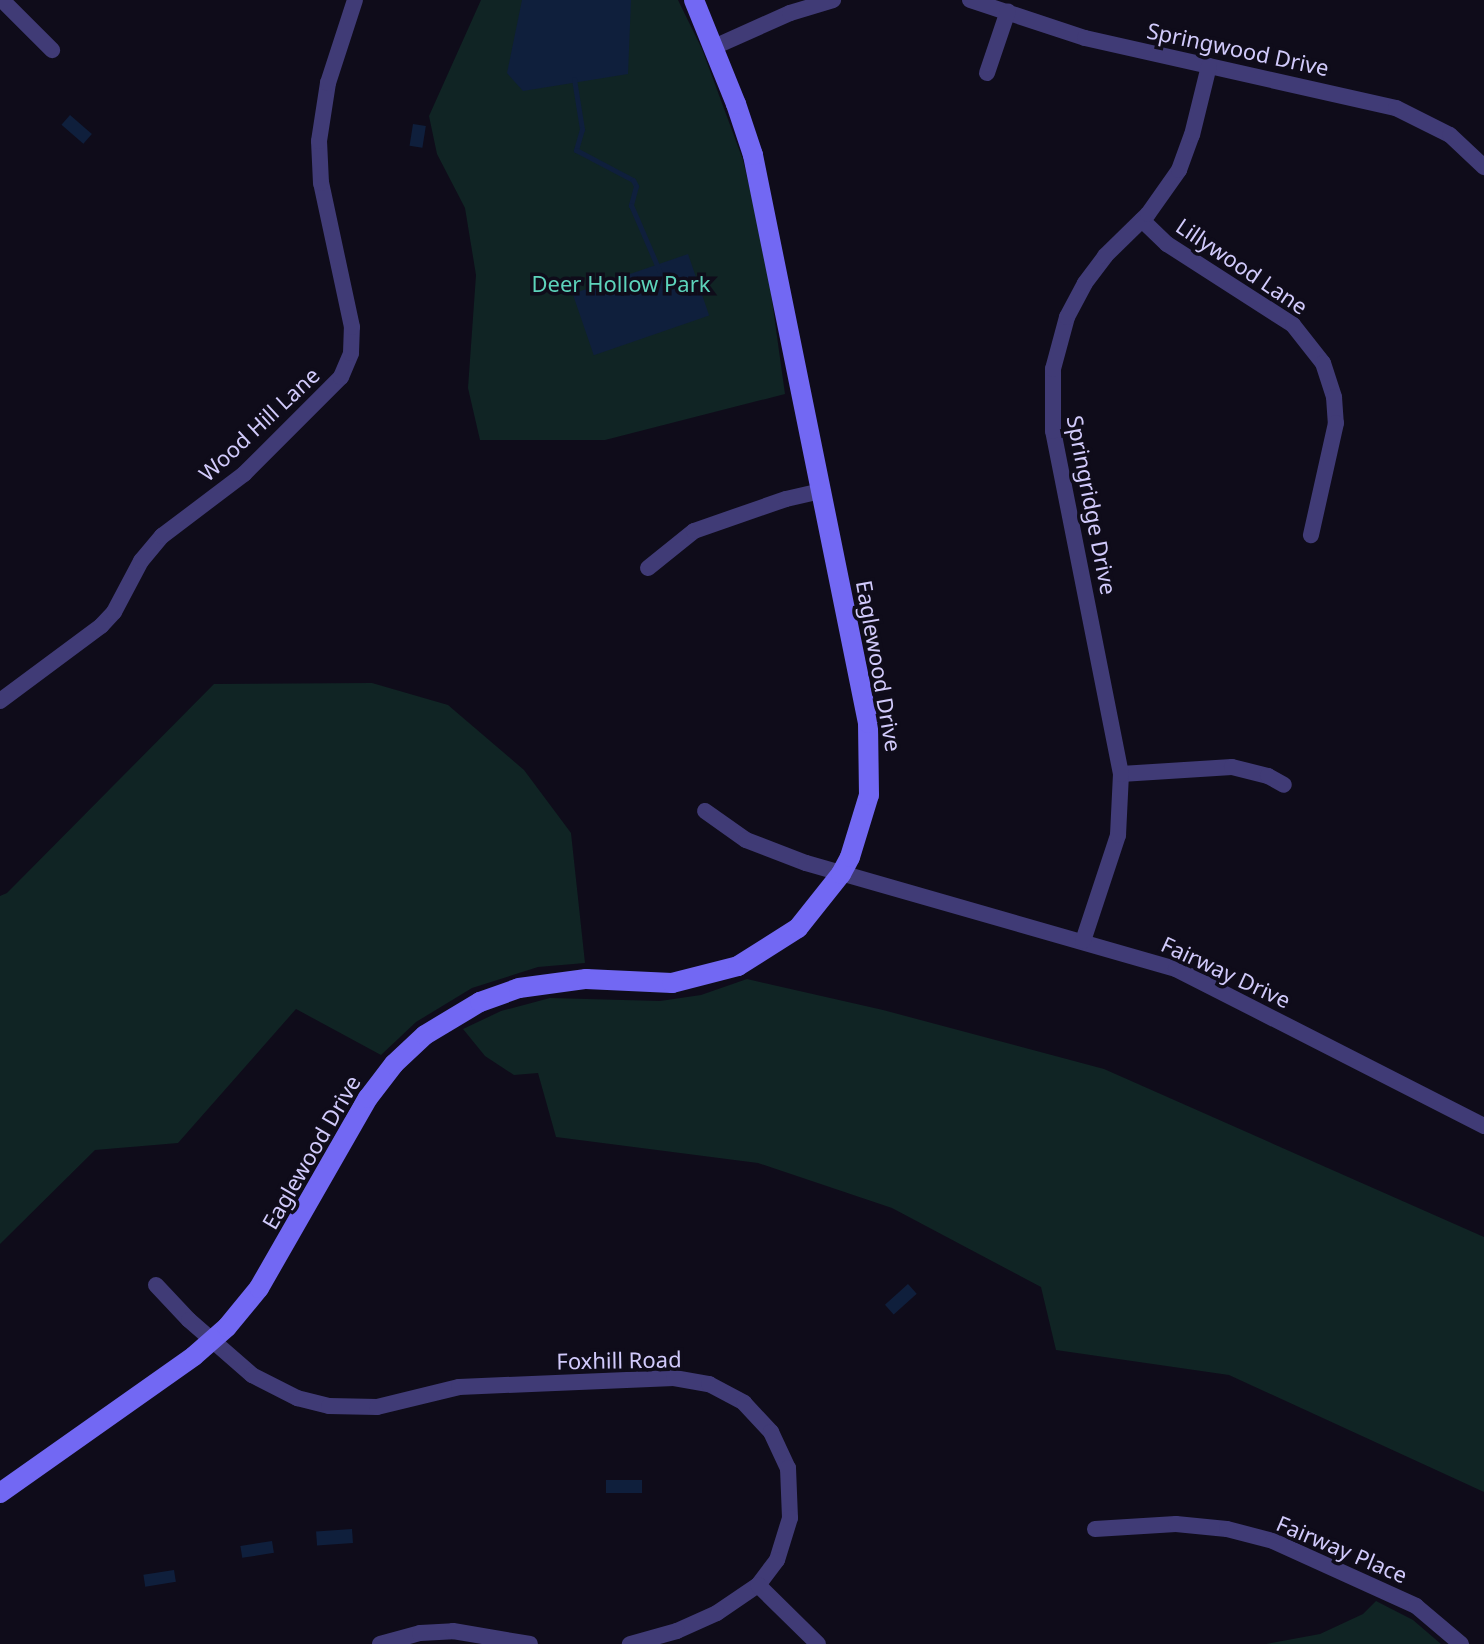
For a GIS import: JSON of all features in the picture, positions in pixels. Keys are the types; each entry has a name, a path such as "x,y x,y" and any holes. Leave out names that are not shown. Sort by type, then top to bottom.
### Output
{"main road":[{"name":"Eaglewood Drive","path":"0,1493 212,1341 259,1288 368,1098 394,1064 425,1035 480,1002 530,986 586,979 672,983 738,966 798,928 841,874 864,815 871,747 753,155 694,0"}],"street":[{"path":"2,0 52,50"},
{"name":"Wood Hill Lane","path":"0,701 101,626 114,612 141,561 162,536 257,462 333,388 347,365 352,340 351,315 321,183 319,141 328,83 355,0"},
{"path":"714,47 790,13 833,0"},
{"name":"Springwood Drive","path":"970,0 1085,38 1396,108 1450,135 1484,167"},
{"path":"987,73 1008,11"},
{"name":"Springridge Drive","path":"1083,941 1118,835 1121,774 1053,431 1051,400 1056,352 1075,300 1105,256 1170,187 1183,161 1209,66"},
{"name":"Lillywood Lane","path":"1142,220 1167,244 1293,325 1323,363 1334,397 1336,423 1311,535"},
{"path":"648,568 694,531 786,499 822,491"},
{"path":"1121,774 1232,767 1268,776 1284,785"},
{"name":"Fairway Drive","path":"705,811 746,840 841,874 1148,959 1202,982 1484,1126"},
{"name":"Foxhill Road","path":"156,1285 212,1341 265,1384 297,1398 345,1408 377,1407 440,1390 475,1386 674,1378 718,1388 758,1415 771,1432 788,1468 791,1504 787,1532 777,1560 758,1585 731,1605 697,1623 630,1644"},
{"name":"Fairway Place","path":"1095,1529 1176,1524 1227,1529 1273,1541 1416,1606 1461,1644"},
{"path":"758,1585 818,1644"},
{"path":"380,1644 406,1635 445,1631 471,1632 530,1644"}],"green space":[{"name":"Deer Hollow Park","path":"481,0 678,0 702,49 743,160 766,257 785,394 605,440 480,440 468,388 476,275 465,208 437,154 429,116"},
{"path":"372,683 448,705 524,770 571,833 585,963 538,967 472,988 416,1022 381,1055 296,1009 178,1143 95,1150 0,1244 0,896 7,893 214,684"},
{"path":"747,979 883,1010 1104,1069 1484,1237 1484,1492 1229,1375 1056,1350 1041,1287 892,1208 758,1163 556,1137 538,1073 514,1075 485,1056 463,1029 501,1011 550,998 660,1001 701,995"},
{"path":"1376,1601 1413,1620 1441,1644 1266,1644 1320,1634 1363,1614"}],"water":[{"path":"522,0 631,0 628,74 523,91 507,73"},
{"path":"70,115 92,134 83,144 61,125"},
{"path":"413,124 426,126 422,148 410,146"},
{"path":"688,254 709,315 594,355 573,294"},
{"path":"908,1284 917,1294 894,1314 885,1305"},
{"path":"606,1480 642,1480 642,1493 606,1493"},
{"path":"352,1529 353,1543 317,1545 316,1532"},
{"path":"272,1541 274,1553 242,1558 240,1546"},
{"path":"174,1570 176,1582 145,1587 143,1575"}],"waterway":[{"path":"574,79 582,129 576,150 633,180 636,186 631,205 659,270"}]}
